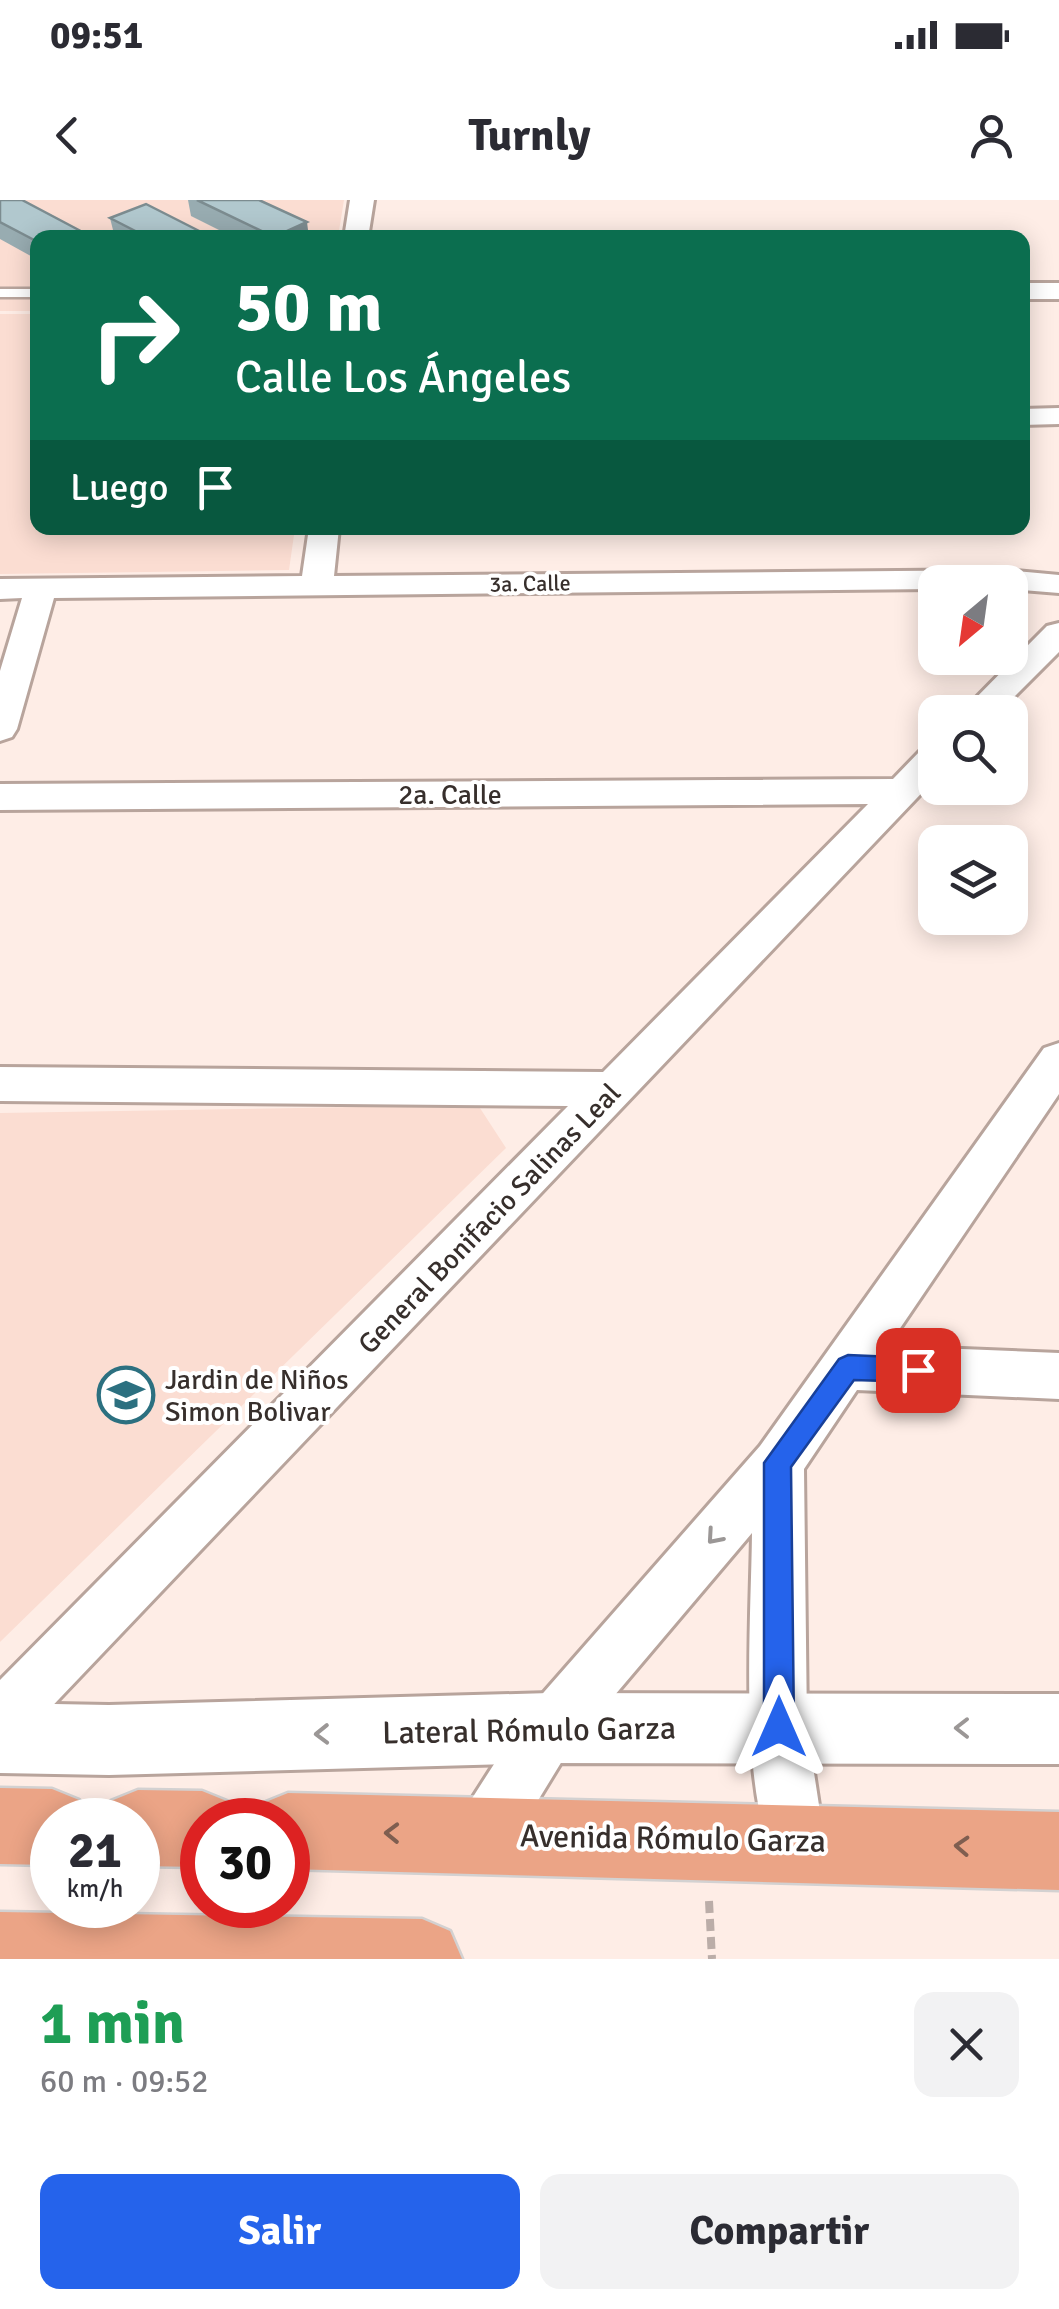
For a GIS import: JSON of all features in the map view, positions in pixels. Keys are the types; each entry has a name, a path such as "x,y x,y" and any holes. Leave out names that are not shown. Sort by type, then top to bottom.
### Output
{"main road":[{"path":"0,1826 30,1827"},
{"name":"Avenida Rómulo Garza","path":"310,1831 706,1841 794,1838 1059,1851"},
{"path":"0,1952 422,1959"}],"street":[{"path":"357,230 362,200"},
{"path":"1030,291 1059,291"},
{"path":"1030,417 1059,416"},
{"path":"317,585 323,535"},
{"name":"3a. Calle","path":"0,589 1006,579 1059,584"},
{"path":"0,728 42,588"},
{"path":"997,695 1059,633"},
{"name":"General Bonifacio Salinas Leal","path":"0,1720 918,774"},
{"name":"2a. Calle","path":"0,797 901,792"},
{"path":"483,1834 550,1728 778,1463 1042,1104 1059,1060"},
{"path":"0,1084 614,1089"},
{"path":"848,1367 1059,1376"},
{"path":"778,1463 779,1727 794,1838"},
{"name":"Lateral Rómulo Garza","path":"0,1738 109,1740 550,1728 1059,1729"}],"lane":[{"path":"0,293 30,292"}],"shaded area":[{"path":"0,200 344,200 339,230 30,230 30,311 0,311"},
{"path":"0,314 30,314 30,535 294,535 289,570 0,574"},
{"name":"Jardin de Niños Simon Bolivar","path":"478,1105 506,1148 0,1642 0,1113"}],"building":[{"path":"0,200 22,200 79,230 30,230 30,238 0,222"},
{"path":"197,200 259,200 307,222 289,230 259,230"},
{"path":"146,204 197,230 133,230 110,218"}],"place":[{"name":"Jardin de Niños Simon Bolivar","path":"126,1395"}],"route":[{"path":"779,1727 778,1463 848,1367 918,1370"}]}
